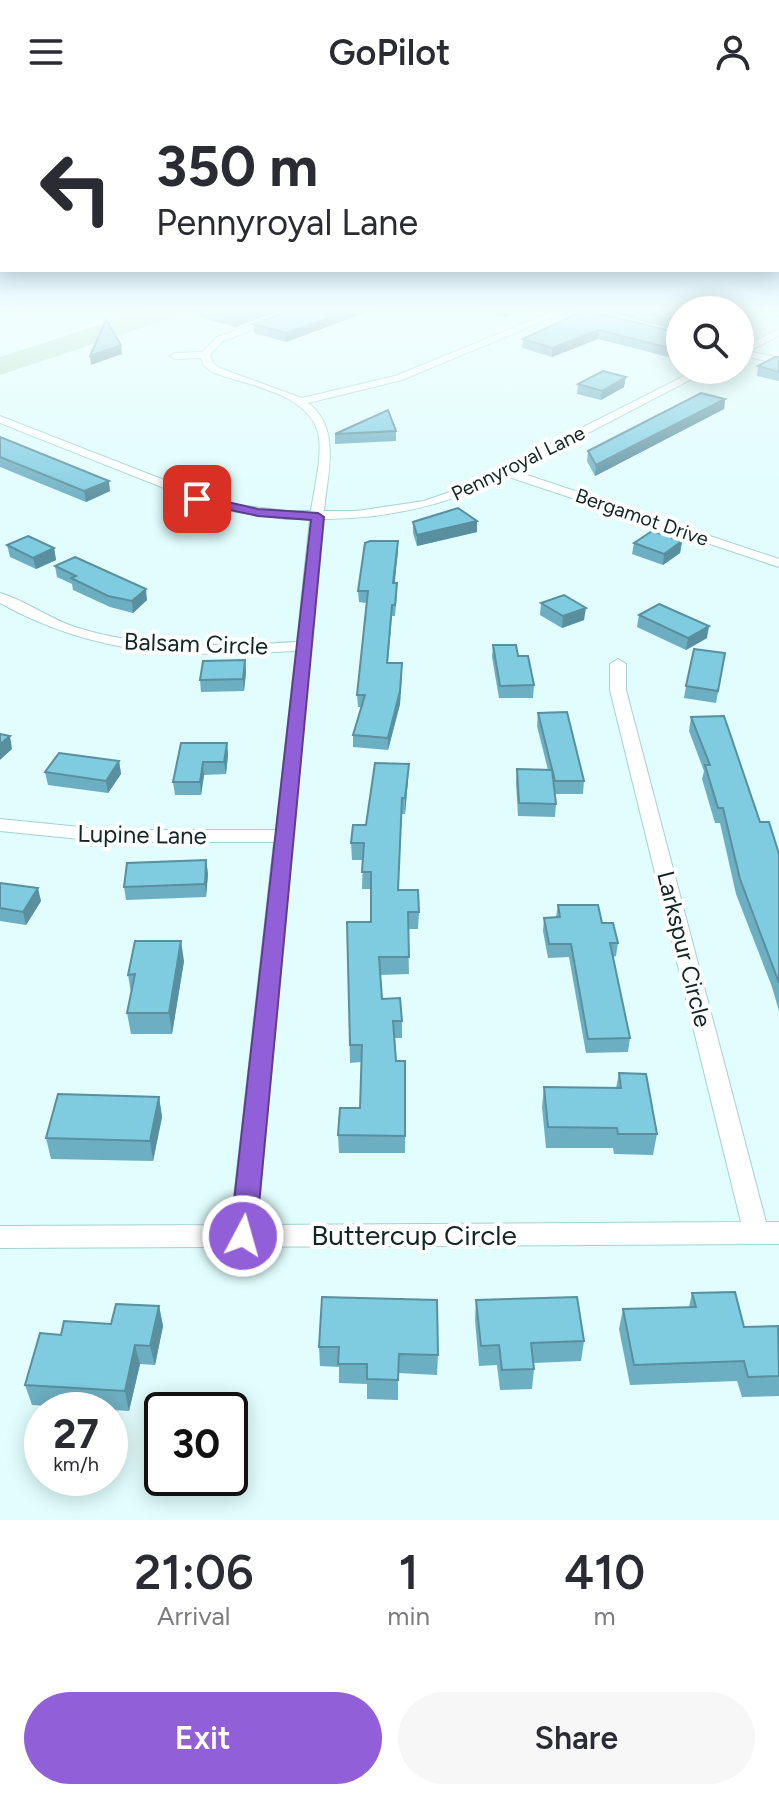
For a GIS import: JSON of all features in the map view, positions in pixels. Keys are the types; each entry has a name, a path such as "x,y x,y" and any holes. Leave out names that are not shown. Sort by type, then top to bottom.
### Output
{"street":[{"path":"229,375 299,402 316,414 324,429 318,517 243,1236"},
{"path":"299,402 405,375"},
{"name":"Pennyroyal Lane","path":"0,419 197,499 258,512 318,517 426,504 458,494 677,384"},
{"name":"Bergamot Drive","path":"506,472 779,563"},
{"name":"Balsam Circle","path":"0,597 74,632 131,644 180,648 304,646"},
{"name":"Larkspur Circle","path":"618,664 618,690 768,1233"},
{"name":"Lupine Lane","path":"0,825 110,836 284,836"},
{"name":"Buttercup Circle","path":"0,1237 768,1233"}],"building":[{"path":"595,375 626,377 602,391 578,384"},
{"path":"701,393 725,399 596,465 588,451"},
{"path":"388,410 396,431 335,434"},
{"path":"0,437 109,481 84,491 0,457"},
{"path":"458,508 477,521 417,535 413,522"},
{"path":"652,531 682,541 664,554 634,543"},
{"path":"28,536 54,548 33,558 7,545"},
{"path":"398,541 393,583 397,583 387,663 402,663 400,691 388,738 353,735 365,695 357,695 368,591 358,591 365,543"},
{"path":"75,557 146,589 132,601 108,596 71,578 76,576 55,566"},
{"path":"564,595 586,608 563,616 541,603"},
{"path":"659,604 709,626 688,638 639,615"},
{"path":"493,645 516,645 518,656 528,656 534,685 500,686"},
{"path":"694,649 725,653 718,691 686,686"},
{"path":"245,660 243,679 200,680 203,661"},
{"path":"567,712 584,781 555,781 538,713"},
{"path":"724,716 760,822 769,822 779,854 779,983 740,879 723,808 718,808 705,765 710,765 691,717"},
{"path":"0,734 10,736 0,744"},
{"path":"181,743 227,743 224,762 203,762 200,782 173,782"},
{"path":"59,753 119,761 106,781 45,772"},
{"path":"375,763 409,764 405,798 402,798 398,890 418,890 419,912 408,912 409,957 379,957 382,999 400,998 402,1021 393,1021 396,1061 405,1061 405,1136 338,1135 340,1108 360,1108 362,1045 350,1045 347,922 371,922 371,872 362,872 364,843 351,843 353,825 366,825"},
{"path":"517,769 552,770 556,804 519,803"},
{"path":"206,860 205,884 124,887 127,863"},
{"path":"0,883 38,888 23,912 0,908"},
{"path":"558,905 598,905 602,923 613,923 618,943 610,943 630,1038 588,1039 571,944 549,944 544,918 560,917"},
{"path":"135,941 181,941 169,1013 127,1013 135,974 128,975"},
{"path":"619,1073 646,1074 657,1134 618,1134 617,1128 548,1127 544,1087 621,1088"},
{"path":"58,1094 159,1097 150,1141 46,1138"},
{"path":"735,1292 744,1327 778,1326 779,1376 748,1377 744,1361 634,1365 623,1309 696,1307 692,1293"},
{"path":"322,1297 437,1300 438,1355 399,1354 398,1380 367,1379 367,1364 338,1364 339,1347 319,1347"},
{"path":"577,1297 584,1341 531,1343 534,1369 502,1370 499,1345 481,1346 476,1300"},
{"path":"116,1304 159,1306 150,1346 135,1345 125,1391 25,1385 40,1333 61,1335 64,1321 111,1324"}],"route":[{"path":"197,499 258,512 318,517 243,1236"}]}
